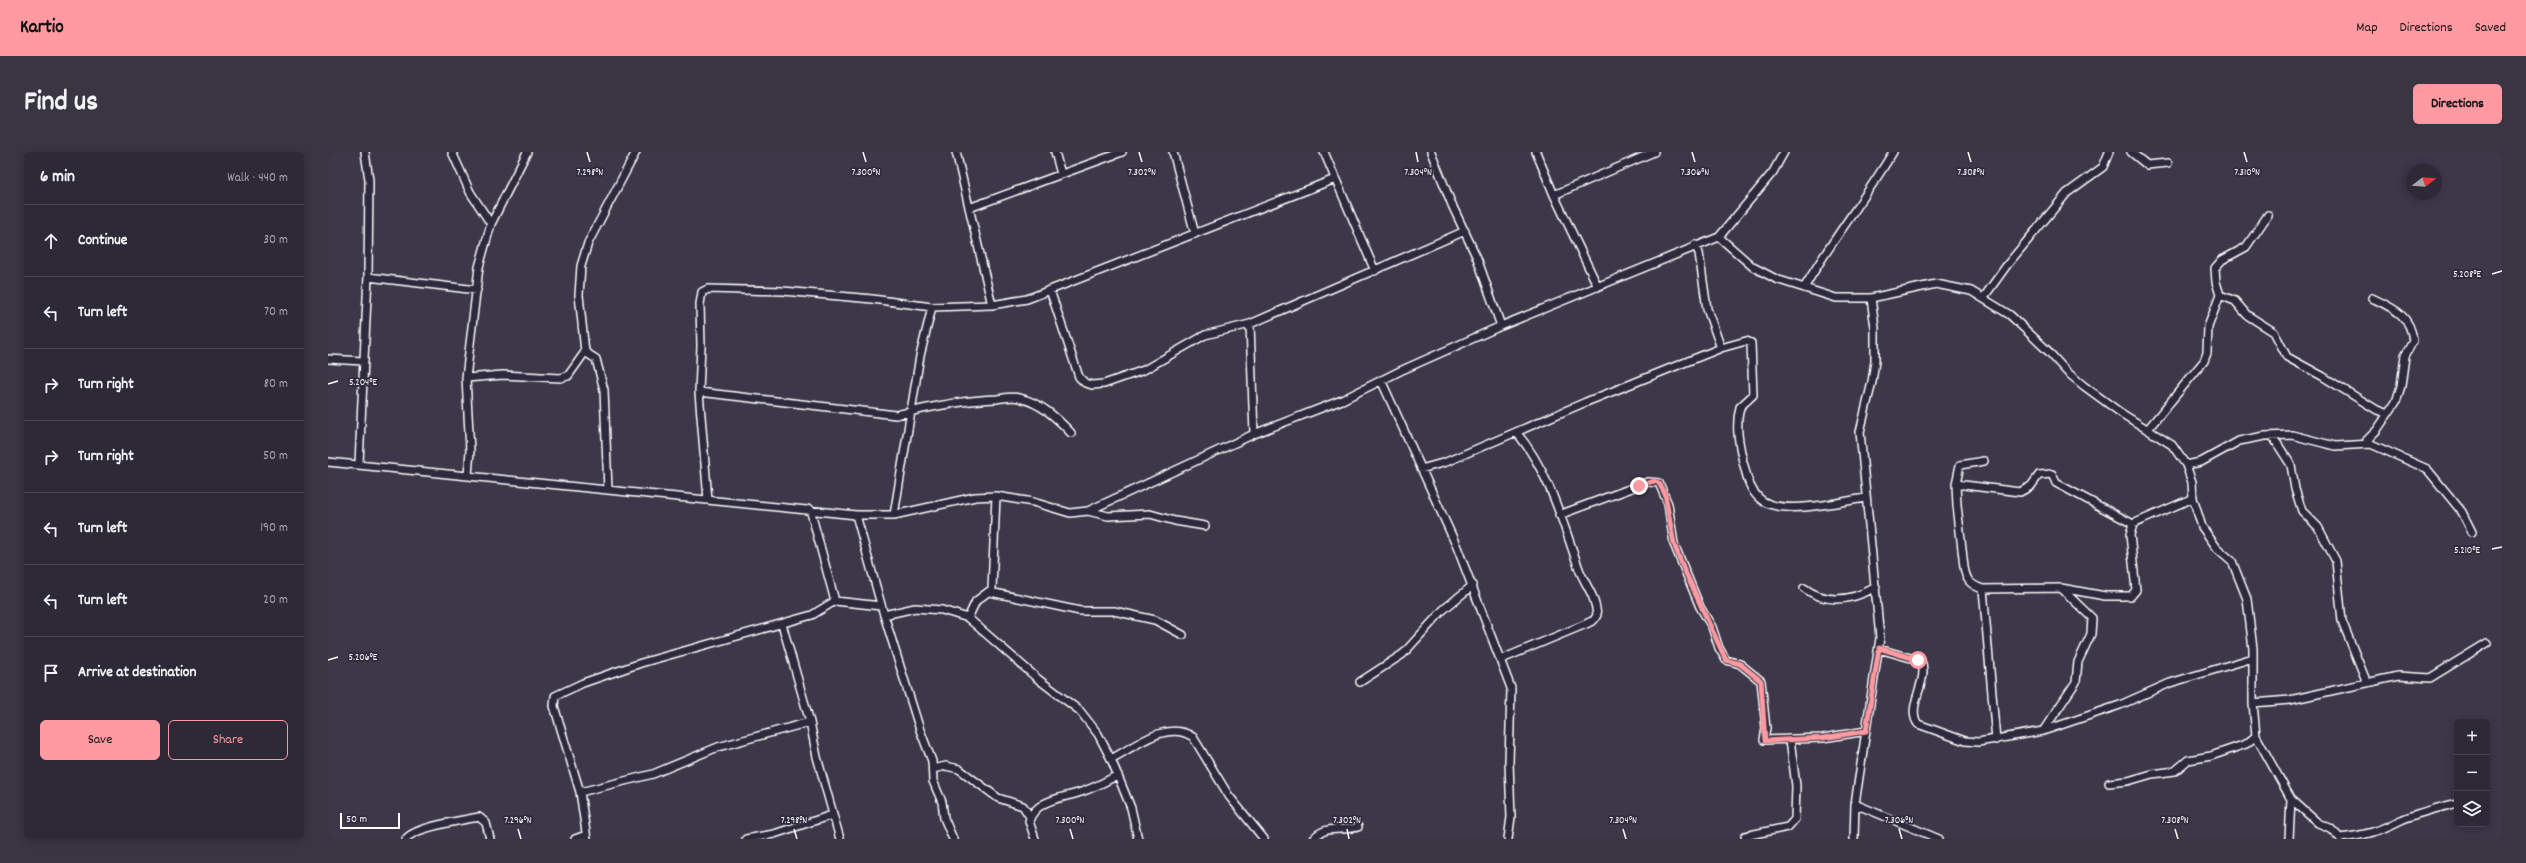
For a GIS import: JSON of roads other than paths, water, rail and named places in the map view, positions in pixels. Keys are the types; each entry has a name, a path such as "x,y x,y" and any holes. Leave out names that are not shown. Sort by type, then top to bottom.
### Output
{"street":[{"path":"359,463 368,278 368,180 365,152"},
{"path":"452,152 470,192 491,224"},
{"path":"468,476 470,451 466,378 485,239 527,152"},
{"path":"466,378 503,375 568,376 585,352 579,295 581,266 588,243 636,152"},
{"path":"956,152 992,305"},
{"path":"1055,152 1061,174"},
{"path":"968,208 1122,152"},
{"path":"1173,152 1195,234"},
{"path":"1324,152 1375,271"},
{"path":"1431,152 1477,258 1501,326"},
{"path":"1536,152 1554,195 1598,286"},
{"path":"1554,195 1646,154 1654,152"},
{"path":"328,462 359,463 468,476 810,509 856,515 894,515 975,497 996,496 1033,502 1070,513 1088,511 1254,434 1325,407 1501,326 1695,245 1719,237 1773,172 1784,152"},
{"path":"1804,288 1827,247 1876,180 1893,152"},
{"path":"1984,296 2006,265 2067,194 2103,167 2109,152"},
{"path":"2131,152 2147,165 2168,163"},
{"path":"708,500 699,392 701,346 700,304 702,292 708,289 798,293 872,299 932,308 992,305 1027,299 1335,179"},
{"path":"2148,429 2204,361 2207,353 2208,327 2220,295 2216,282 2216,268 2222,260 2246,247 2268,215"},
{"path":"1050,290 1079,377 1084,383 1092,385 1104,384 1144,370 1205,335 1250,324 1306,298 1375,271 1465,231"},
{"path":"1719,237 1753,267 1776,279 1836,298 1871,298 1936,284 1951,285 1984,296 2010,314 2078,382 2121,414 2148,429 2172,445 2186,465 2192,482 2193,498 2206,536 2232,561 2247,599 2253,658 2253,703 2256,736 2291,800 2340,838 2368,835 2388,828 2400,820 2454,804"},
{"path":"1695,245 1699,253 1707,309 1721,348"},
{"path":"368,278 477,290"},
{"path":"2220,295 2235,301 2247,315 2274,332 2287,357 2322,376 2377,410 2388,414"},
{"path":"1854,839 1855,804 1879,648 1876,587 1865,498 1860,432 1872,382 1875,361 1875,328 1871,298"},
{"path":"2372,298 2389,305 2403,315 2407,320 2413,341 2405,356 2399,395 2377,430 2367,440 2371,444 2428,469 2462,512 2472,532"},
{"path":"894,515 920,356 932,308"},
{"path":"1250,324 1254,434"},
{"path":"1421,469 1446,462 1721,348 1746,340 1751,343 1753,395 1740,408 1737,438 1749,483 1759,498 1771,506 1804,508 1865,498"},
{"path":"585,352 596,359 602,378 608,490"},
{"path":"328,359 363,362"},
{"path":"1381,380 1473,585 1502,659 1511,688 1509,763 1511,817 1508,839"},
{"path":"699,392 896,415 912,410 956,403 1018,398 1036,404 1054,415 1071,433"},
{"path":"1502,659 1586,624 1594,620 1597,614 1592,593 1581,573 1572,543 1559,515 1542,469 1530,448 1516,432"},
{"path":"2186,465 2201,462 2239,441 2273,437 2292,435 2335,446 2371,444"},
{"path":"2273,437 2291,465 2295,489 2302,511 2318,527 2336,561 2342,621 2367,683"},
{"path":"1984,461 1960,466 1956,484 1961,548 1966,578 1974,586 1983,589 2061,588 2105,596 2131,596 2136,590 2130,535 2133,524"},
{"path":"1956,484 2020,492 2031,486 2039,475 2052,474 2056,483 2133,524"},
{"path":"1559,515 1648,482 1659,483 1668,504 1674,544 1702,612 1712,627 1719,648 1726,660 1740,664 1761,681 1766,728 1764,740 1823,738 1866,731"},
{"path":"968,618 976,601 992,589 996,496"},
{"path":"2133,524 2193,498"},
{"path":"810,509 835,601"},
{"path":"1088,511 1108,516 1150,514 1175,521 1205,526"},
{"path":"856,515 881,606 933,769 935,788 942,802 944,818 953,839"},
{"path":"1360,682 1403,654 1442,610 1473,585"},
{"path":"1804,588 1815,596 1845,599 1857,597 1876,587"},
{"path":"2043,731 2076,682 2078,662 2092,627 2092,618 2061,588"},
{"path":"1983,589 1996,740"},
{"path":"990,592 1080,611 1114,611 1155,620 1183,635"},
{"path":"575,839 587,837 580,792 554,706 555,696 583,683 642,663 812,615 835,601 881,606"},
{"path":"884,615 916,608 942,610 968,618 1038,679 1080,711 1098,734 1111,759 1131,808 1138,839"},
{"path":"782,624 810,722 832,815 840,839"},
{"path":"2253,703 2290,700 2398,676 2430,678 2487,643"},
{"path":"1879,648 1921,661 1923,676 1914,714 1918,724 1965,741 1996,740 2043,731 2120,705 2170,683 2253,658"},
{"path":"580,792 653,774 718,747 810,722"},
{"path":"1111,759 1167,731 1174,730 1186,732 1193,737 1229,796 1264,839"},
{"path":"2109,783 2128,781 2152,774 2175,771 2188,760 2211,756 2246,744 2256,736"},
{"path":"1745,836 1788,827 1796,819 1796,795 1790,739"},
{"path":"933,769 946,766 959,769 998,798 1023,806 1030,817 1030,826 1035,839"},
{"path":"1030,817 1038,808 1049,801 1082,792 1118,775"},
{"path":"2289,839 2291,800"},
{"path":"1855,804 1939,839"},
{"path":"746,839 774,834 832,815"},
{"path":"406,839 408,836 422,830 479,817 486,823 490,839"},
{"path":"1313,839 1319,832 1326,829 1348,830 1358,827"}]}
